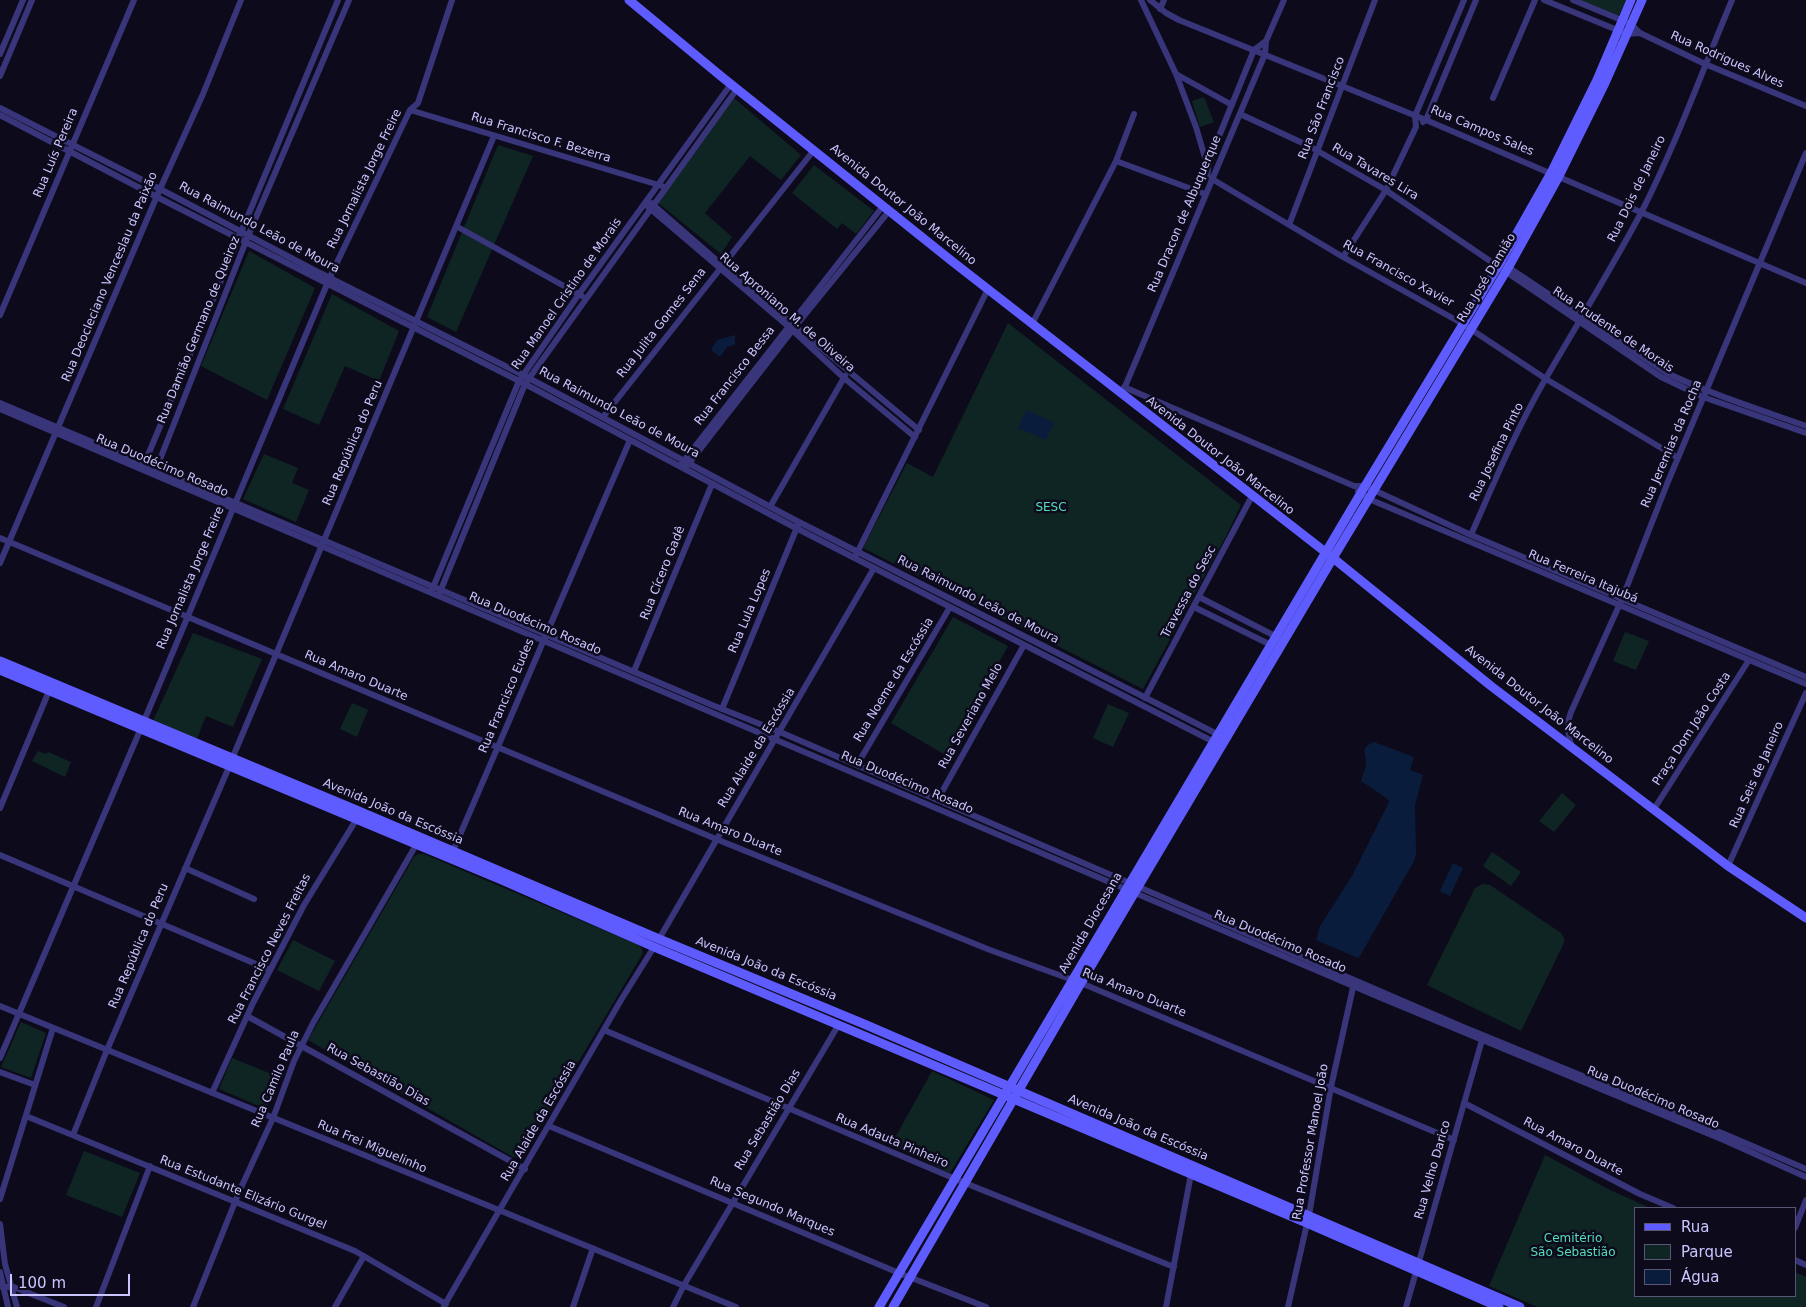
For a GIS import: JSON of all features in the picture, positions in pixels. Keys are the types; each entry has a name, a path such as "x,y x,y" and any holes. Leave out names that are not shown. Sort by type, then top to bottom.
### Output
{"street":[{"path":"0,54 23,0"},
{"path":"0,76 32,0"},
{"name":"Rua Luís Pereira","path":"0,315 134,0"},
{"name":"Rua Deocleciano Venceslau da Paixão","path":"0,563 156,197 203,94 241,0"},
{"name":"Rua Damião Germano de Queiroz","path":"143,467 338,0"},
{"name":"Rua Damião Germano de Queiroz","path":"155,472 247,239 349,0"},
{"name":"Rua Jornalista Jorge Freire","path":"0,1058 328,280 410,110 418,104 452,0"},
{"name":"Avenida Doutor João Marcelino","path":"629,0 886,209 1032,324 1123,391 1491,686 1728,866 1806,918"},
{"path":"1116,161 1206,192 1209,177 1208,168 1196,127 1176,74 1142,0"},
{"name":"Rua Campos Sales","path":"1150,0 1160,9 1179,20 1555,174 1806,283"},
{"path":"1160,9 1164,0"},
{"name":"Rua Dracon de Albuquerque","path":"1209,177 1240,114 1265,54 1266,41 1284,0"},
{"name":"Rua São Francisco","path":"1289,225 1375,0"},
{"path":"1416,127 1415,116 1464,0"},
{"path":"1343,257 1386,190 1416,127 1426,120 1476,0"},
{"path":"1493,98 1535,0"},
{"name":"Rua Rodrigues Alves","path":"1544,0 1622,32 1640,33"},
{"name":"Rua Rodrigues Alves","path":"1573,0 1627,22 1640,33 1705,64 1806,106"},
{"name":"Rua José Damião","path":"1627,22 1631,0"},
{"name":"Rua José Damião","path":"1325,553 1463,324 1501,266 1555,174 1605,83 1622,32 1642,0"},
{"name":"Rua Dois de Janeiro","path":"1546,379 1641,212 1674,139 1732,0"},
{"name":"Rua Dracon de Albuquerque","path":"1208,168 1210,156 1254,50 1266,41"},
{"path":"1176,74 1232,105"},
{"name":"Rua Manoel Cristino de Morais","path":"440,592 524,380 586,299 649,204 659,185 734,86"},
{"name":"Rua Manoel Cristino de Morais","path":"433,589 524,380 579,294 649,204 666,188 734,86"},
{"name":"Rua Raimundo Leão de Moura","path":"0,108 156,197 239,235 414,325 603,417 684,465 712,484 1145,698 1225,743"},
{"path":"293,108 302,112"},
{"name":"Rua Francisco F. Bezerra","path":"410,110 666,188"},
{"path":"1032,324 1116,161 1134,114"},
{"name":"Rua Tavares Lira","path":"1240,114 1317,151 1386,190 1501,266"},
{"name":"Rua Raimundo Leão de Moura","path":"0,115 160,188 239,235"},
{"name":"Rua República do Peru","path":"73,1135 107,1050 494,136"},
{"name":"Rua Julita Gomes Sena","path":"603,417 814,150"},
{"name":"Rua Jeremias da Rocha","path":"1571,745 1567,732 1567,722 1620,602 1678,458 1806,153"},
{"name":"Rua Francisco Xavier","path":"1209,177 1343,257 1463,324 1546,379 1678,458"},
{"name":"Rua Dracon de Albuquerque","path":"1123,391 1206,192"},
{"name":"Rua Aproniano M. de Oliveira","path":"649,204 792,327 919,430"},
{"name":"Rua Francisco Bessa","path":"684,465 886,209"},
{"path":"456,226 586,299"},
{"name":"Rua José Damião","path":"1333,558 1471,329 1501,266"},
{"name":"Rua Prudente de Morais","path":"1501,266 1661,377 1686,390 1705,394 1806,426"},
{"path":"856,555 988,289"},
{"name":"Rua Aproniano M. de Oliveira","path":"792,327 844,378 915,437"},
{"path":"770,507 847,371"},
{"name":"Rua Josefina Pinto","path":"1471,535 1507,453 1546,379"},
{"name":"Rua Raimundo Leão de Moura","path":"524,380 630,440 770,507 798,525"},
{"name":"Rua Ferreira Itajubá","path":"1123,391 1363,490 1374,490 1806,684"},
{"name":"Rua Prudente de Morais","path":"1705,394 1806,433"},
{"name":"Rua Duodécimo Rosado","path":"0,403 56,430"},
{"name":"Rua Duodécimo Rosado","path":"0,409 234,502 322,544"},
{"name":"Rua Francisco Eudes","path":"453,851 630,440"},
{"name":"Rua Duodécimo Rosado","path":"155,472 232,509 433,589 776,740 1128,885"},
{"name":"Rua Cícero Gadê","path":"634,671 712,484"},
{"name":"Rua Ferreira Itajubá","path":"1363,490 1369,499 1806,678"},
{"name":"Travessa do Sesc","path":"1145,698 1252,496"},
{"name":"Rua Lula Lopes","path":"722,709 798,525"},
{"name":"Rua Amaro Duarte","path":"0,538 716,839 981,946 1077,982 1454,1140"},
{"name":"Avenida Diocesana","path":"1077,982 1128,885 1325,553"},
{"name":"Rua Raimundo Leão de Moura","path":"856,555 874,568 950,607 1216,738"},
{"name":"Avenida Diocesana","path":"892,1307 965,1184 1014,1088 1077,982 1137,890 1333,558"},
{"name":"Rua Alaide da Escóssia","path":"445,1305 604,1030 776,740 874,568"},
{"path":"1199,597 1285,641"},
{"name":"Rua Noeme da Escóssia","path":"857,765 950,607"},
{"path":"1194,607 1279,650"},
{"name":"Rua Duodécimo Rosado","path":"545,637 634,671 938,799 1137,890 1482,1040 1726,1141 1806,1177"},
{"name":"Rua Severiano Melo","path":"938,799 1024,644"},
{"name":"Praça Dom João Costa","path":"1654,809 1749,660"},
{"name":"Avenida João da Escóssia","path":"0,661 356,820 657,943 864,1024 1014,1088 1417,1267 1520,1307"},
{"name":"Avenida João da Escóssia","path":"0,670 49,691 142,725"},
{"path":"0,808 49,691"},
{"name":"Rua Seis de Janeiro","path":"1728,866 1806,693"},
{"name":"Avenida João da Escóssia","path":"230,763 453,851 1009,1098 1191,1174 1308,1219"},
{"name":"Rua Francisco Neves Freitas","path":"212,1093 270,970 304,905 356,820"},
{"name":"Rua Camilo Paula","path":"193,1307 235,1202 273,1118 312,1023 416,845"},
{"path":"0,855 270,970"},
{"path":"185,868 254,899"},
{"name":"Rua Duodécimo Rosado","path":"1354,983 1745,1142 1806,1170"},
{"name":"Rua Professor Manoel João","path":"1288,1307 1308,1219 1331,1087 1354,983"},
{"name":"Rua Frei Miguelinho","path":"0,1006 736,1307"},
{"name":"Rua Sebastião Dias","path":"248,1016 525,1169"},
{"name":"Rua Sebastião Dias","path":"674,1307 684,1285 839,1024"},
{"path":"0,1199 53,1028"},
{"name":"Rua Adauta Pinheiro","path":"604,1030 965,1184 1174,1267"},
{"name":"Rua Velho Darico","path":"1406,1307 1482,1040"},
{"path":"0,1072 35,1085"},
{"name":"Avenida Diocesana","path":"879,1307 955,1179 1009,1098"},
{"name":"Rua Amaro Duarte","path":"1464,1103 1640,1194 1671,1207"},
{"name":"Rua Estudante Elizário Gurgel","path":"26,1116 355,1251 445,1305"},
{"name":"Rua Segundo Marques","path":"549,1126 899,1273 986,1307"},
{"path":"96,1307 150,1166"},
{"path":"1166,1307 1191,1174"},
{"path":"1796,1225 1806,1200"},
{"path":"0,1224 5,1264 17,1307"},
{"path":"573,1307 593,1248"},
{"path":"335,1307 364,1256"},
{"name":"Avenida João da Escóssia","path":"1417,1267 1484,1304 1500,1307"},
{"path":"0,1272 8,1307"},
{"path":"3,1288 11,1286 64,1307"}],"green space":[{"path":"1580,0 1626,0 1619,15 1616,15"},
{"path":"1204,97 1214,122 1200,127 1192,101"},
{"path":"734,98 801,155 781,180 750,156 705,213 732,237 721,254 657,202"},
{"path":"498,145 533,156 456,332 427,317"},
{"path":"814,165 874,211 856,234 842,223 837,229 792,193"},
{"path":"249,251 315,288 267,400 201,366"},
{"path":"332,294 399,331 379,381 345,366 319,425 283,409"},
{"name":"SESC","path":"1008,323 1241,505 1143,689 863,548 907,463 933,477"},
{"path":"264,454 298,468 292,483 309,490 296,522 243,499"},
{"path":"953,617 1008,646 947,756 891,723"},
{"path":"1625,632 1649,641 1636,670 1613,661"},
{"path":"193,633 262,659 233,727 206,716 196,741 153,721"},
{"path":"352,703 368,710 357,737 340,729"},
{"path":"1108,704 1129,713 1113,747 1093,738"},
{"path":"38,751 46,754 48,752 71,762 65,777 32,761"},
{"path":"1562,793 1576,805 1554,832 1539,821"},
{"path":"1492,852 1521,872 1511,886 1483,866"},
{"path":"418,854 424,854 636,944 642,949 643,953 523,1155 519,1158 513,1157 308,1040 414,857"},
{"path":"1483,884 1490,885 1561,933 1564,938 1564,943 1521,1031 1427,985 1475,888"},
{"path":"293,940 335,961 319,991 277,970"},
{"path":"21,1022 46,1033 31,1078 1,1067"},
{"path":"232,1058 279,1077 266,1109 219,1089"},
{"path":"932,1071 994,1100 950,1173 891,1145"},
{"path":"84,1151 140,1173 122,1217 66,1195"},
{"name":"Cemitério São Sebastião","path":"1545,1155 1608,1189 1648,1207 1634,1207 1634,1297 1796,1297 1796,1272 1806,1277 1806,1307 1537,1307 1489,1286"}],"water":[{"path":"735,335 735,345 727,347 720,357 711,350 717,340"},
{"path":"1026,410 1054,422 1046,440 1018,428"},
{"path":"1374,742 1414,757 1410,770 1423,775 1415,805 1416,855 1358,958 1316,940 1320,926 1352,876 1389,801 1361,781 1366,766 1365,749"},
{"path":"1453,863 1463,868 1450,896 1440,891"}]}
